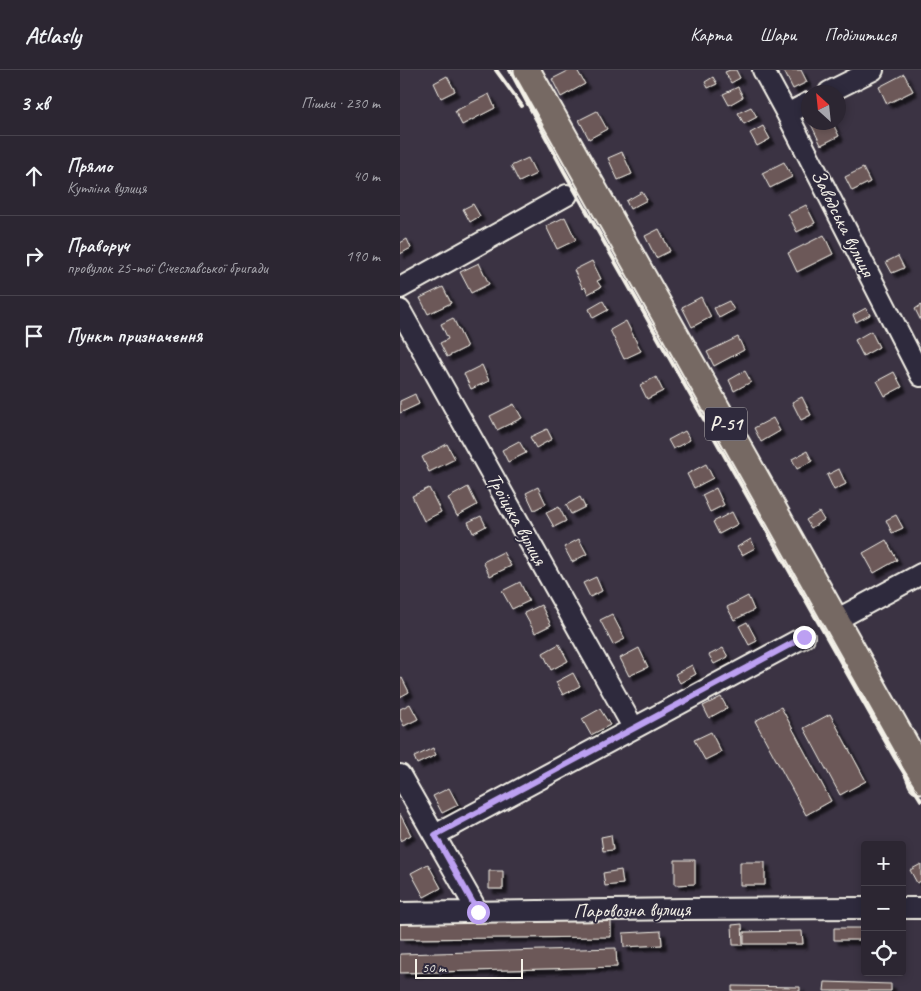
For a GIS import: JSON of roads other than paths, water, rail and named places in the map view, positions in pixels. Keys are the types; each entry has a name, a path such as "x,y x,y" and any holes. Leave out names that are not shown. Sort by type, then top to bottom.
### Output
{"main road":[{"name":"Р-51","path":"527,70 911,754 921,780"}],"street":[{"name":"Заводська вулиця","path":"763,70 915,350 921,376"},
{"path":"843,85 873,70"},
{"path":"788,114 801,107"},
{"path":"400,288 567,195"},
{"name":"Троїцька вулиця","path":"400,310 633,728"},
{"path":"836,620 921,574"},
{"path":"435,835 804,637"},
{"path":"400,775 478,912"},
{"name":"Паровозна вулиця","path":"400,913 861,908"},
{"path":"906,908 921,908"}],"railway":[{"path":"496,70 522,106"},
{"path":"510,70 564,171 895,758 921,800"}]}
